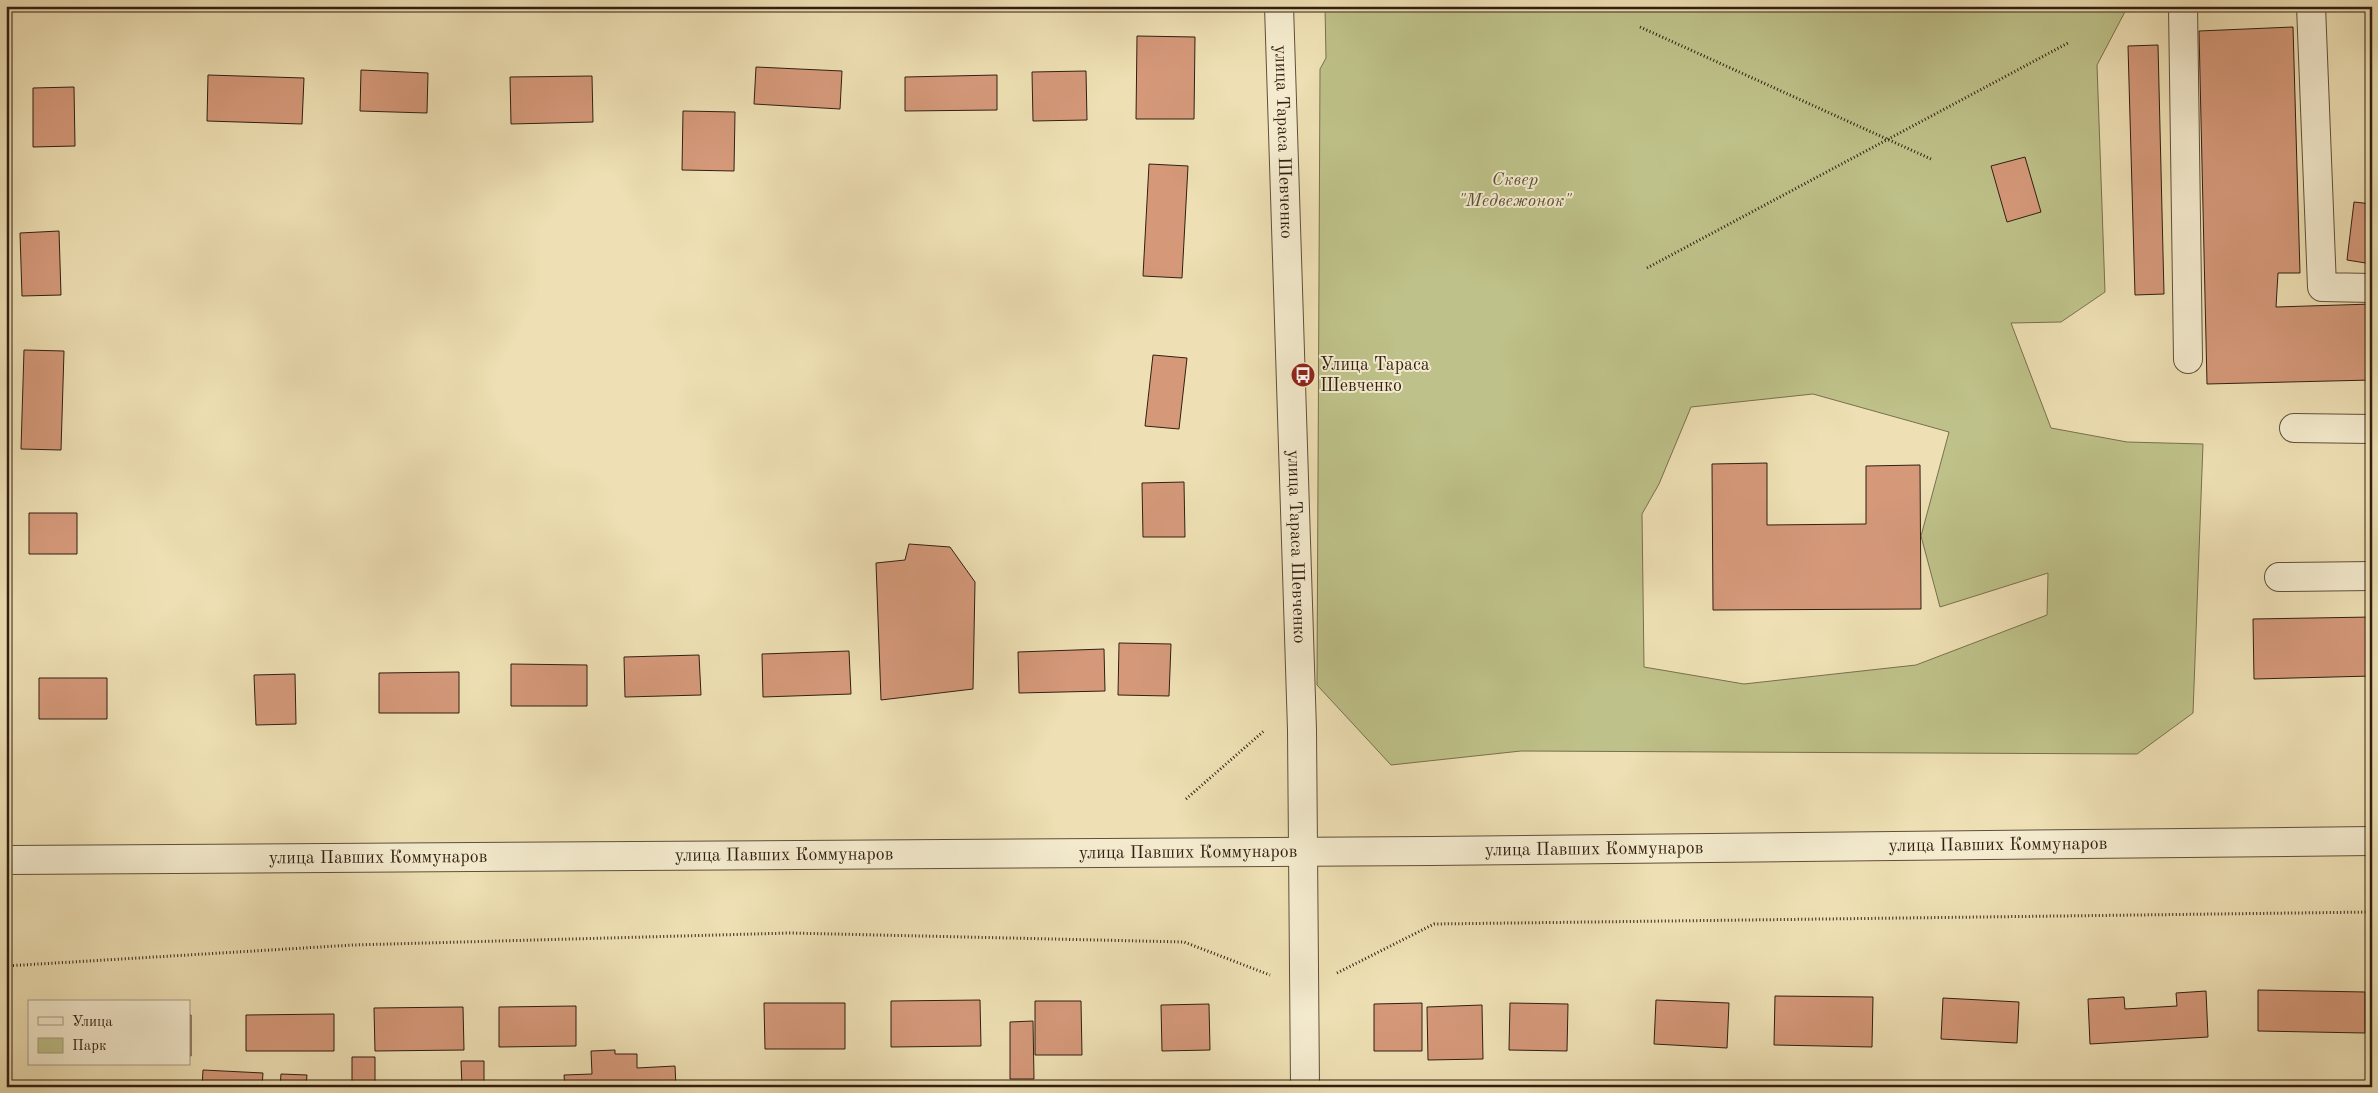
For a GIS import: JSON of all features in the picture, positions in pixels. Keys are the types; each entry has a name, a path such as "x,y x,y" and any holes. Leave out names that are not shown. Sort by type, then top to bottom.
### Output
{"street":[{"name":"улица Тараса Шевченко","path":"1279,6 1302,720 1305,1087"},
{"path":"2183,6 2188,359"},
{"path":"2311,6 2322,287 2372,288"},
{"path":"2294,428 2372,429"},
{"path":"2279,577 2372,576"},
{"name":"улица Павших Коммунаров","path":"6,860 1302,852 2372,841"}],"path":[{"path":"1640,28 1932,159"},
{"path":"1647,268 2068,43"},
{"path":"1186,799 1265,730"},
{"path":"1329,976 1434,924 2372,912"},
{"path":"6,966 353,945 790,933 1184,942 1270,975"}],"green space":[{"name":"Сквер \"Медвежонок\"","path":"1325,6 2128,6 2097,65 2105,292 2061,322 2011,323 2051,428 2127,442 2203,444 2193,713 2137,754 1521,751 1391,765 1317,685 1320,69 1326,58","holes":["1813,394 1949,432 1921,536 1940,607 2048,573 2047,615 1916,665 1744,684 1644,667 1642,514 1659,484 1691,407"]}],"building":[{"path":"2293,27 2300,273 2278,273 2276,307 2372,304 2372,380 2207,384 2199,31"},
{"path":"1137,36 1195,37 1194,119 1136,119"},
{"path":"2158,45 2164,294 2135,295 2128,46"},
{"path":"756,67 842,71 840,109 754,104"},
{"path":"361,70 428,73 427,113 360,111"},
{"path":"1086,71 1087,120 1033,121 1032,72"},
{"path":"208,75 304,78 302,124 207,121"},
{"path":"997,75 997,110 905,111 905,77"},
{"path":"592,76 593,122 511,124 510,77"},
{"path":"74,87 75,146 33,147 33,88"},
{"path":"683,111 735,112 734,171 682,170"},
{"path":"2025,157 2041,212 2007,222 1991,166"},
{"path":"1149,164 1188,166 1182,278 1143,276"},
{"path":"2354,202 2372,204 2372,264 2347,260"},
{"path":"59,231 61,295 22,296 20,233"},
{"path":"24,350 64,351 61,450 21,449"},
{"path":"1153,355 1187,358 1179,429 1145,426"},
{"path":"1767,463 1767,525 1866,524 1866,466 1920,465 1921,609 1713,610 1712,464"},
{"path":"1184,482 1185,537 1143,537 1142,483"},
{"path":"29,513 77,513 77,554 29,554"},
{"path":"909,544 950,547 975,582 973,689 881,700 876,563 905,560"},
{"path":"2372,617 2372,676 2254,679 2253,619"},
{"path":"1119,643 1171,644 1169,696 1118,695"},
{"path":"1104,649 1105,691 1019,693 1018,652"},
{"path":"849,651 851,694 763,697 762,654"},
{"path":"699,655 701,695 625,697 624,657"},
{"path":"511,664 587,665 587,706 511,706"},
{"path":"459,672 459,713 379,713 379,673"},
{"path":"295,674 296,724 256,725 254,675"},
{"path":"39,678 107,678 107,719 39,719"},
{"path":"2258,990 2365,992 2365,1033 2258,1031"},
{"path":"2206,991 2208,1037 2090,1044 2088,999 2124,997 2125,1009 2177,1006 2176,993"},
{"path":"1775,996 1873,997 1872,1047 1774,1045"},
{"path":"1943,998 2019,1002 2017,1043 1941,1039"},
{"path":"980,1000 981,1046 891,1047 891,1001"},
{"path":"1656,1000 1729,1003 1727,1048 1654,1044"},
{"path":"1035,1001 1081,1001 1082,1055 1035,1055"},
{"path":"764,1003 845,1003 845,1049 765,1049"},
{"path":"1422,1003 1422,1051 1374,1051 1374,1004"},
{"path":"1510,1003 1568,1004 1567,1051 1509,1050"},
{"path":"1209,1004 1210,1050 1162,1051 1161,1005"},
{"path":"1482,1005 1483,1059 1428,1060 1427,1007"},
{"path":"576,1006 576,1046 499,1047 499,1007"},
{"path":"463,1007 464,1050 375,1051 374,1008"},
{"path":"334,1014 334,1051 246,1051 246,1015"},
{"path":"190,1015 191,1015 190,1056"},
{"path":"1033,1021 1034,1079 1010,1079 1010,1022"},
{"path":"615,1050 615,1054 637,1054 637,1068 675,1066 676,1087 565,1087 564,1075 592,1074 591,1051"},
{"path":"352,1057 375,1057 375,1087 352,1087"},
{"path":"461,1061 484,1061 484,1087 462,1087"},
{"path":"203,1070 263,1073 262,1087 202,1087"},
{"path":"281,1074 307,1075 306,1087 280,1087"}],"place":[{"name":"Улица Тараса Шевченко","path":"1303,375"}]}
